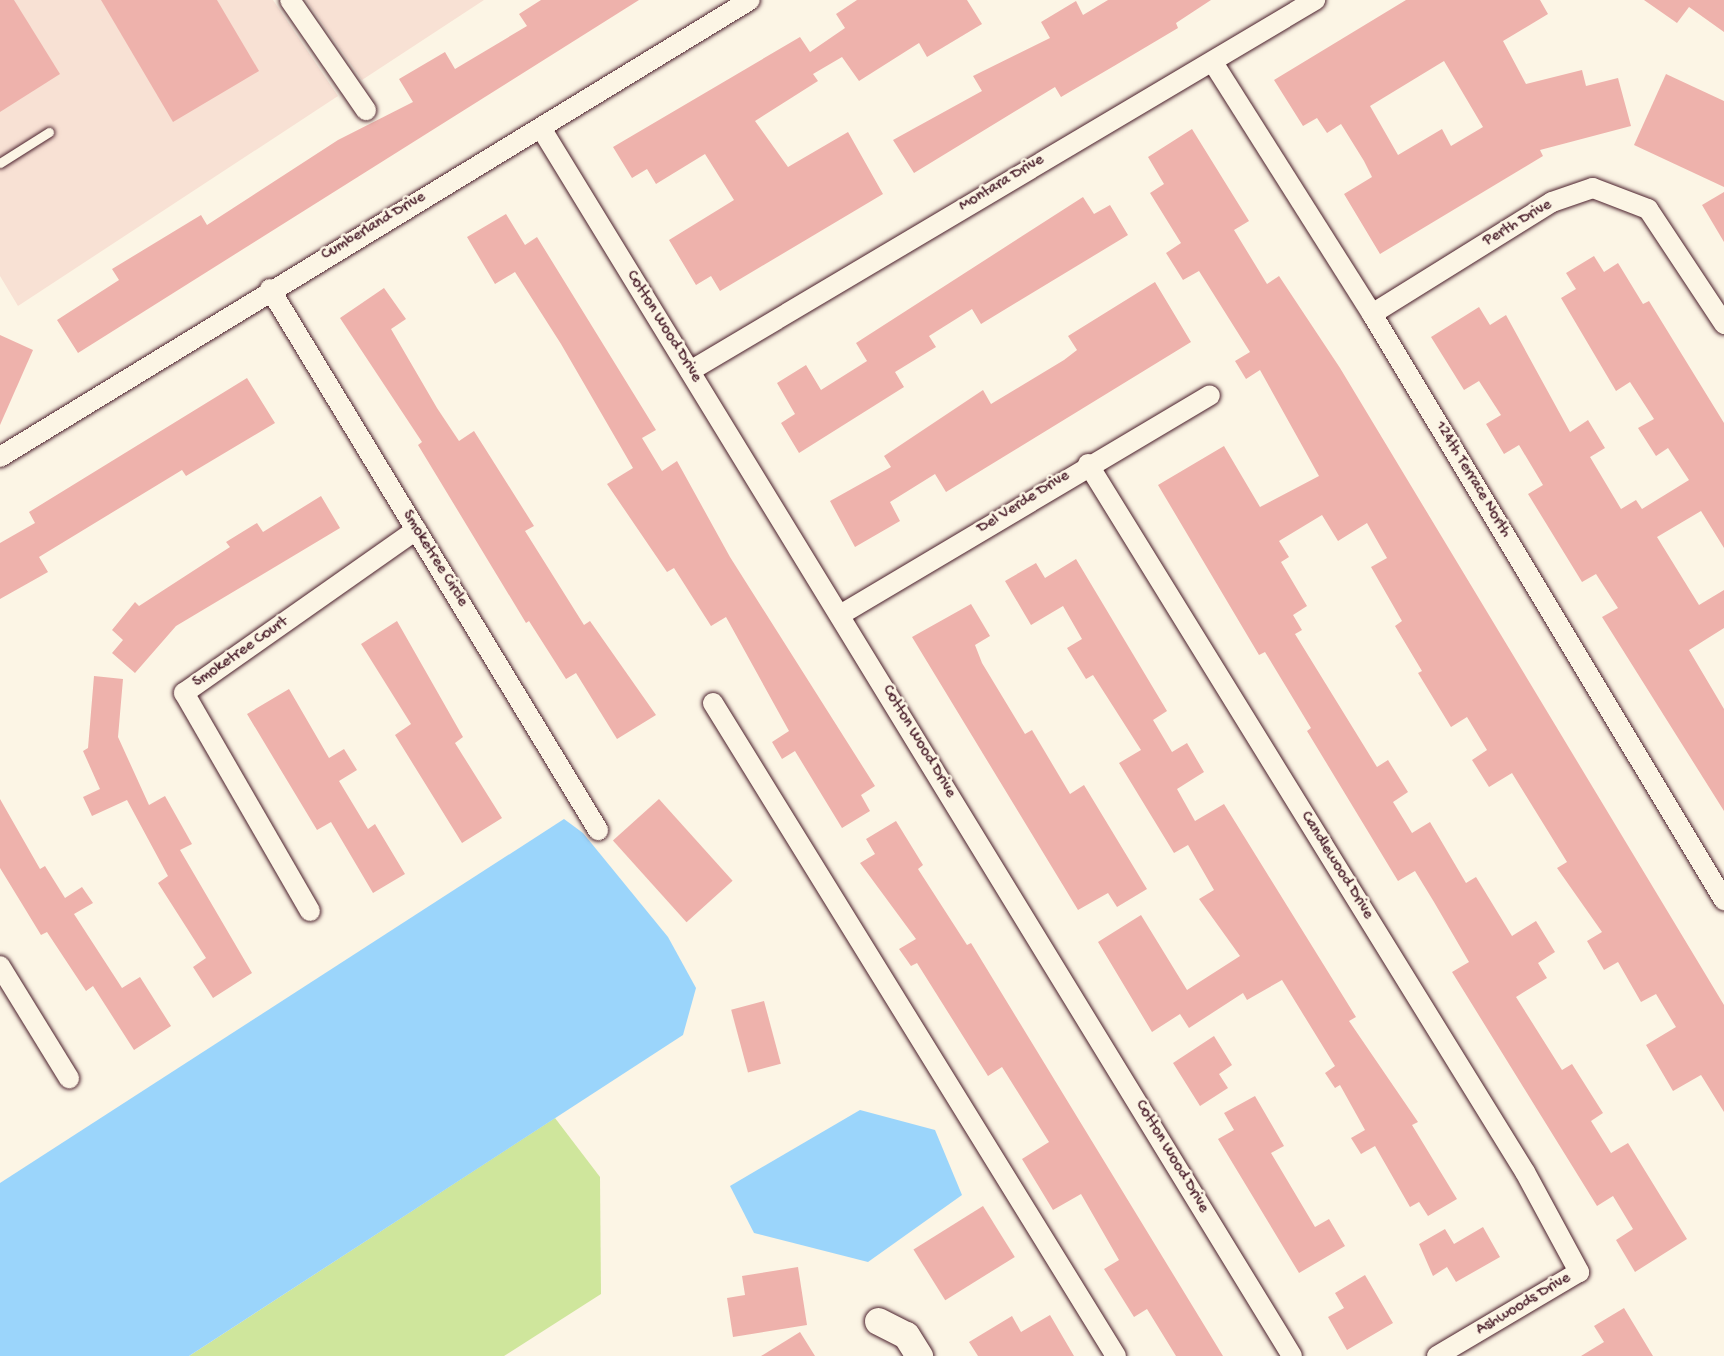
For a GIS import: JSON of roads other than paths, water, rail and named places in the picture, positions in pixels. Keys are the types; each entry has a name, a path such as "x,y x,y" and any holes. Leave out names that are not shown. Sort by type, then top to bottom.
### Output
{"street":[{"path":"290,0 366,110"},
{"name":"Cumberland Drive","path":"0,457 270,289 541,128 750,0"},
{"name":"Montara Drive","path":"690,371 1214,64 1315,0"},
{"name":"124th Terrace North","path":"1214,64 1372,314 1724,900"},
{"name":"Cotton Wood Drive","path":"541,128 1292,1356"},
{"name":"Perth Drive","path":"1372,314 1552,202 1593,188 1648,209 1724,324"},
{"name":"Smoketree Circle","path":"270,289 598,830"},
{"name":"Del Verde Drive","path":"840,615 1088,464 1210,395"},
{"name":"Candlewood Drive","path":"1088,464 1526,1172 1579,1272"},
{"name":"Smoketree Court","path":"310,911 184,693 416,530"},
{"path":"713,703 1116,1356"},
{"path":"0,966 69,1078"},
{"name":"Ashwoods Drive","path":"1437,1356 1579,1272"},
{"path":"878,1321 906,1335 919,1356"}],"lane":[{"path":"0,163 49,132"}],"water":[{"path":"564,819 583,833 668,937 696,988 683,1035 189,1356 0,1356 0,1183"},
{"path":"860,1110 935,1130 962,1195 868,1262 754,1233 730,1186"}]}
